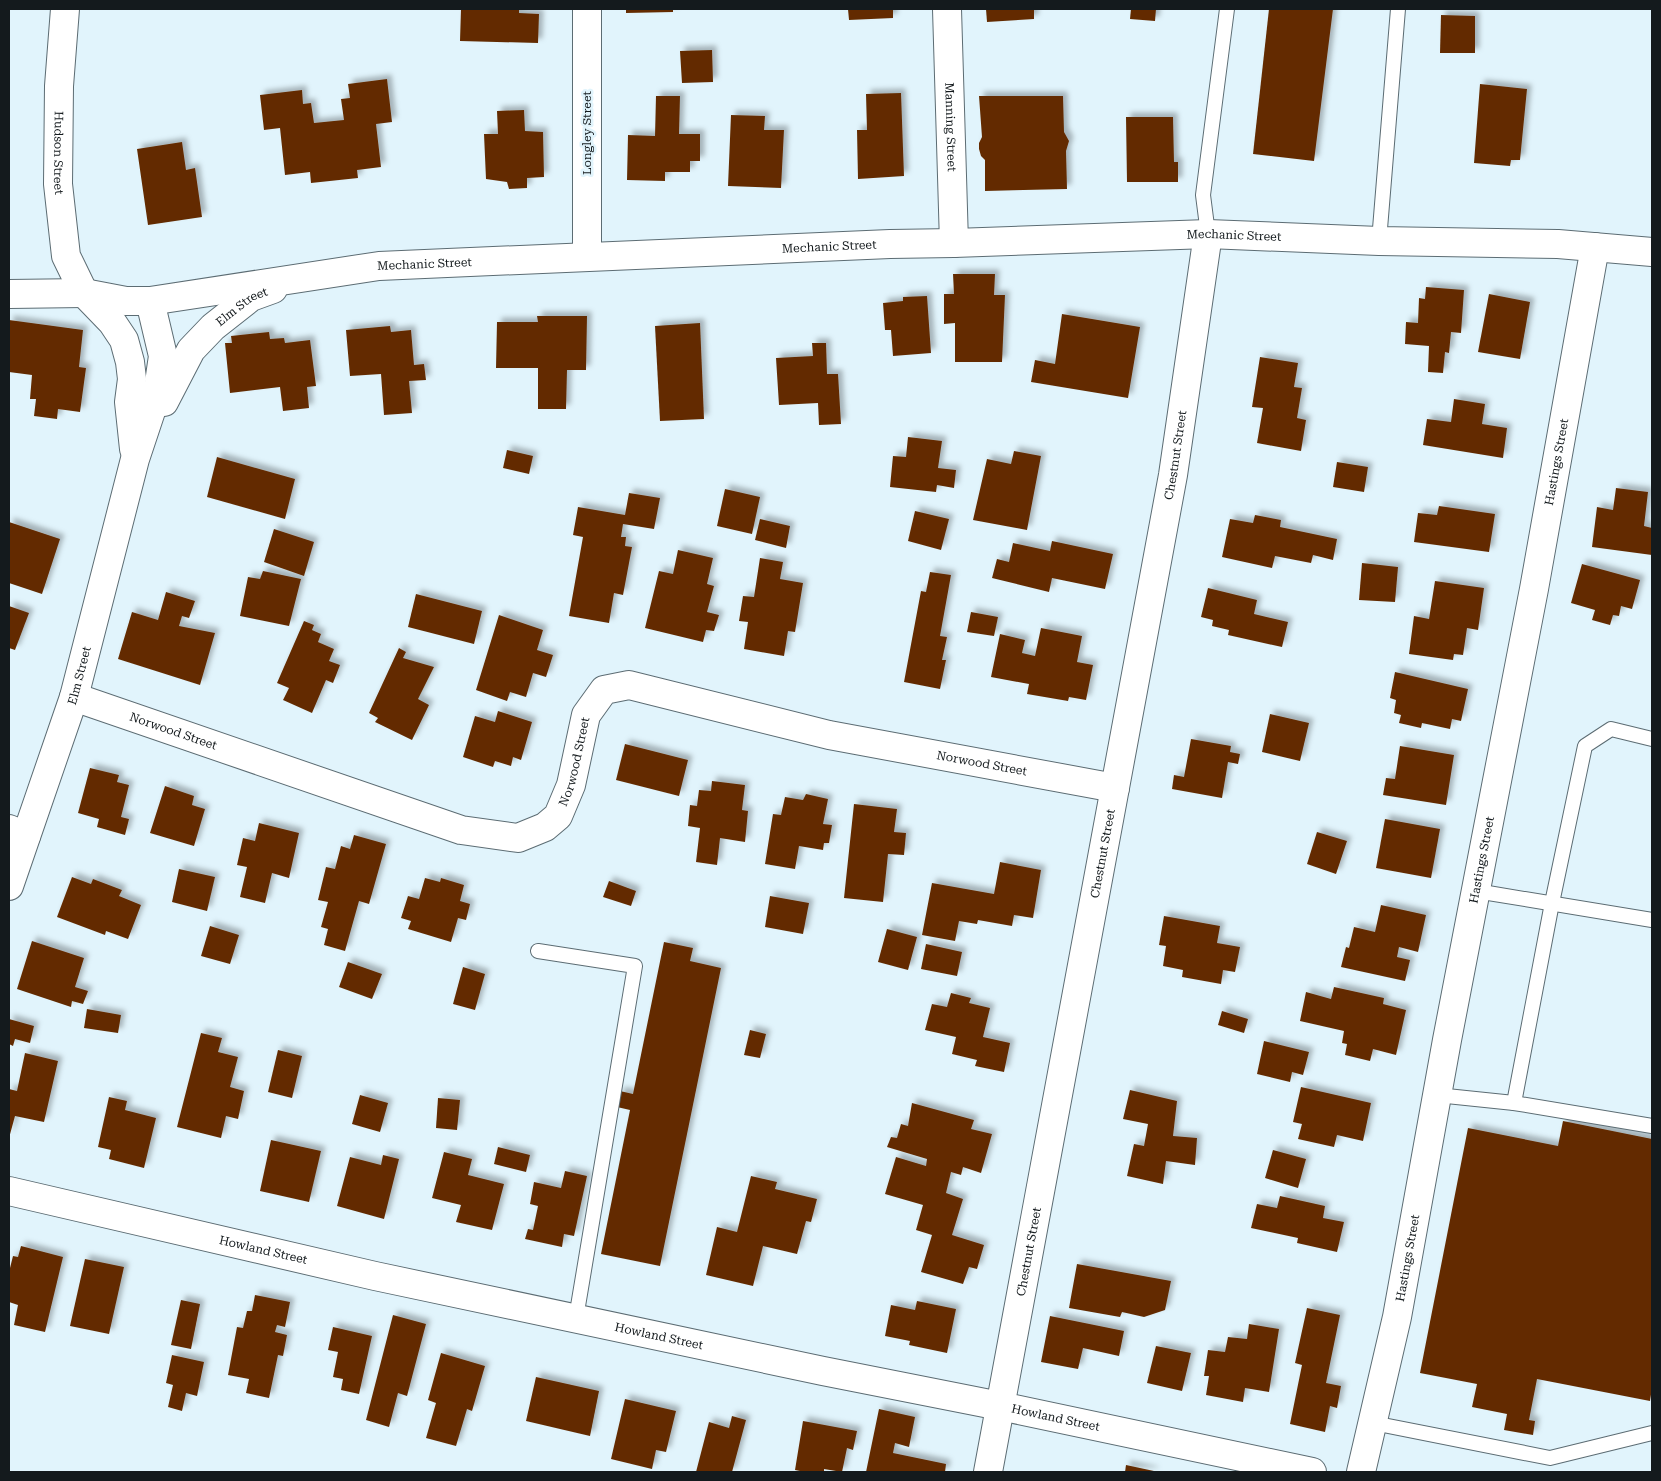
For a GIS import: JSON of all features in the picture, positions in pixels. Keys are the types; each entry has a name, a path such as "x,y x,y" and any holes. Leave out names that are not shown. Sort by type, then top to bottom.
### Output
{"street":[{"name":"Hudson Street","path":"65,9 59,86 58,184 66,256 84,293"},
{"name":"Longley Street","path":"586,256 587,9"},
{"name":"Manning Street","path":"947,9 954,243"},
{"name":"Mechanic Street","path":"9,294 84,293 126,301 150,301 379,266 890,244 1208,234 1380,241 1558,244 1652,252"},
{"name":"Chestnut Street","path":"988,1472 1173,475 1208,234"},
{"name":"Hastings Street","path":"1361,1472 1397,1317 1437,1095 1534,589 1595,247"},
{"name":"Elm Street","path":"136,459 190,350 213,327 252,297 305,277"},
{"name":"Elm Street","path":"84,293 112,322 124,340 130,362 132,380 129,402 136,459"},
{"name":"Elm Street","path":"9,886 17,832 74,697 136,459 158,390 163,356 150,301"},
{"name":"Norwood Street","path":"74,697 461,830 518,838 545,828 558,816 570,786 586,715 604,690 629,685 829,735 1115,788"},
{"name":"Howland Street","path":"9,1191 375,1276 1312,1472"}],"lane":[{"path":"1208,234 1203,195 1228,9"},
{"path":"1380,241 1398,9"},
{"path":"1514,1103 1552,904 1585,746 1612,729 1652,739"},
{"path":"1476,891 1652,920"},
{"path":"538,950 635,966 576,1318"},
{"path":"1437,1095 1514,1103 1652,1126"},
{"path":"1373,1423 1550,1458 1652,1433"}],"building":[{"path":"461,9 519,9 519,13 539,14 538,43 460,41"},
{"path":"626,9 673,9 673,12 626,13"},
{"path":"848,9 893,9 893,18 849,20"},
{"path":"986,9 1034,9 1034,19 987,22"},
{"path":"1131,9 1156,9 1155,21 1130,19"},
{"path":"1269,9 1333,9 1314,161 1253,154"},
{"path":"1441,15 1475,16 1475,53 1440,53"},
{"path":"712,50 713,82 682,83 680,51"},
{"path":"387,79 392,122 376,124 381,167 357,170 358,178 311,183 310,172 285,175 280,128 264,130 260,95 302,90 303,104 311,103 314,123 344,120 341,99 350,98 348,84"},
{"path":"1480,84 1527,89 1520,160 1511,160 1510,166 1474,163"},
{"path":"901,93 904,176 858,179 857,130 867,130 866,94"},
{"path":"656,96 680,96 679,134 700,134 700,161 690,161 690,172 665,172 665,181 627,180 628,135 655,136"},
{"path":"979,96 1063,96 1064,132 1069,141 1066,151 1067,189 985,191 985,160 981,156 979,149 982,137"},
{"path":"524,110 525,131 543,132 544,177 527,178 527,188 509,189 507,182 486,179 484,134 498,134 497,111"},
{"path":"731,115 765,116 764,130 784,130 781,188 728,186"},
{"path":"1126,117 1173,117 1174,162 1178,162 1178,182 1127,182"},
{"path":"182,142 186,170 195,168 202,217 148,225 137,149"},
{"path":"953,274 995,274 994,295 1005,295 1002,362 955,362 955,323 944,324 944,294 954,294"},
{"path":"1426,287 1464,290 1461,333 1451,332 1449,353 1445,352 1443,373 1428,372 1429,346 1405,344 1406,322 1418,323 1419,298 1425,299"},
{"path":"1489,294 1530,302 1520,359 1478,352"},
{"path":"927,296 931,353 893,356 891,330 885,330 883,303 903,301 903,297"},
{"path":"1062,314 1140,327 1128,398 1031,382 1035,360 1055,364"},
{"path":"537,316 587,316 586,370 567,370 566,409 538,409 538,368 496,368 497,322 538,322"},
{"path":"9,320 83,330 79,367 86,368 80,412 58,409 57,419 34,416 36,399 30,399 32,375 9,372"},
{"path":"700,323 704,419 660,421 655,326"},
{"path":"390,326 391,332 411,330 414,365 424,364 426,380 409,381 412,413 384,415 381,374 350,376 346,330"},
{"path":"269,332 270,339 284,338 285,343 310,340 316,386 307,387 309,408 283,411 280,387 230,393 225,343 232,343 231,336"},
{"path":"812,343 826,343 827,374 838,374 841,424 819,425 818,403 779,405 776,358 813,356"},
{"path":"1260,357 1298,363 1294,387 1302,388 1297,418 1306,420 1301,451 1257,443 1263,408 1252,407"},
{"path":"1454,399 1485,404 1482,424 1507,428 1503,458 1423,445 1427,419 1451,422"},
{"path":"908,437 942,441 938,468 956,470 954,488 937,485 936,492 890,487 893,456 906,457"},
{"path":"507,450 533,456 529,474 503,468"},
{"path":"1014,451 1041,456 1027,530 973,520 987,459 1011,464"},
{"path":"217,457 295,479 285,519 207,497"},
{"path":"1337,462 1368,467 1364,492 1333,487"},
{"path":"1616,488 1648,492 1644,526 1652,528 1652,555 1592,547 1597,507 1613,510"},
{"path":"725,489 760,497 752,534 717,526"},
{"path":"629,493 660,498 654,529 623,524 621,537 626,537 625,546 632,547 623,595 614,593 609,623 569,616 583,537 573,535 578,507 625,515"},
{"path":"1439,506 1495,514 1489,552 1414,542 1418,513 1437,515"},
{"path":"915,511 949,519 941,550 908,541"},
{"path":"1255,515 1281,520 1280,527 1337,539 1333,560 1313,555 1311,563 1275,556 1272,568 1222,557 1230,519 1253,523"},
{"path":"760,519 790,526 786,548 755,540"},
{"path":"9,522 60,539 42,594 9,583"},
{"path":"274,529 314,542 304,576 264,562"},
{"path":"1052,541 1113,554 1105,589 1052,578 1049,592 992,578 997,559 1009,562 1013,543 1050,551"},
{"path":"678,550 713,558 707,584 714,586 707,612 719,615 714,631 706,630 703,642 645,628 659,571 673,574"},
{"path":"760,558 783,562 780,579 803,583 795,632 788,631 784,656 744,649 748,622 739,621 743,596 754,597"},
{"path":"1362,563 1398,567 1395,602 1359,600"},
{"path":"1582,564 1640,580 1632,609 1621,606 1619,616 1613,615 1610,625 1592,620 1595,610 1571,603"},
{"path":"263,571 301,579 289,626 240,616 248,577 260,579"},
{"path":"930,572 951,575 940,636 947,637 942,660 946,660 940,689 904,682 921,591 926,592"},
{"path":"1435,581 1484,588 1478,630 1467,628 1463,655 1454,654 1453,660 1409,654 1414,616 1429,619"},
{"path":"1208,588 1257,600 1254,614 1288,622 1282,647 1228,635 1229,630 1212,626 1213,620 1201,617"},
{"path":"166,592 195,601 189,618 182,616 179,626 215,633 200,685 118,659 132,612 158,620"},
{"path":"416,594 482,611 474,644 408,627"},
{"path":"9,606 29,613 15,650 9,648"},
{"path":"971,612 998,617 994,636 967,632"},
{"path":"499,615 543,630 537,650 553,655 546,677 533,673 526,697 510,692 507,701 476,690"},
{"path":"304,621 314,625 312,630 321,634 318,642 334,649 329,661 340,665 333,683 326,680 312,713 283,700 289,688 277,683"},
{"path":"1041,628 1082,636 1077,662 1093,665 1086,700 1069,697 1068,701 1027,694 1029,684 991,677 1000,634 1025,640 1022,653 1035,656"},
{"path":"399,648 406,652 403,658 434,667 418,699 429,705 412,740 375,722 378,718 369,713"},
{"path":"1395,672 1468,689 1461,721 1452,719 1450,729 1422,723 1421,728 1399,723 1401,715 1394,713 1396,700 1390,698"},
{"path":"498,711 532,722 521,760 513,757 511,766 495,761 493,767 463,757 475,716 495,722"},
{"path":"1270,714 1309,723 1300,761 1262,752"},
{"path":"1191,739 1231,746 1230,752 1240,754 1238,764 1228,762 1222,798 1172,789 1174,775 1184,777"},
{"path":"625,744 688,760 679,796 616,780"},
{"path":"1400,746 1454,755 1446,805 1383,795 1386,778 1395,779"},
{"path":"90,768 119,775 117,782 129,785 121,817 129,819 125,835 97,827 99,819 78,813"},
{"path":"712,781 745,785 742,810 748,811 745,842 720,838 717,865 696,862 700,828 688,826 690,805 697,806 699,790 711,791"},
{"path":"165,786 194,796 192,805 205,809 194,846 150,833"},
{"path":"806,794 828,799 823,824 832,825 829,843 824,843 823,850 799,846 795,869 765,864 773,814 781,815 785,797 803,800"},
{"path":"854,804 897,809 894,832 906,833 904,855 888,854 883,902 844,898"},
{"path":"1385,819 1440,829 1431,878 1376,868"},
{"path":"259,823 299,833 289,878 272,873 265,903 240,897 247,867 237,865 243,838 255,841"},
{"path":"1317,832 1347,841 1336,874 1307,864"},
{"path":"354,835 386,844 369,904 359,901 345,951 324,945 328,929 321,927 328,902 318,900 326,867 335,869 341,846 350,849"},
{"path":"1000,862 1041,870 1033,918 1014,915 1012,926 978,920 977,924 959,921 955,941 922,935 932,883 994,894"},
{"path":"179,869 215,877 207,911 172,902"},
{"path":"72,877 91,884 93,879 122,890 119,896 141,905 128,939 106,931 105,935 57,917"},
{"path":"425,878 440,882 441,878 464,885 460,901 470,904 466,920 458,918 451,942 408,929 411,921 401,918 408,896 419,899"},
{"path":"609,881 636,891 631,906 603,897"},
{"path":"770,896 809,903 803,934 765,927"},
{"path":"1381,905 1426,915 1418,952 1399,947 1397,957 1410,960 1405,981 1341,967 1346,947 1349,948 1354,927 1375,932"},
{"path":"1164,916 1220,926 1217,943 1240,947 1235,972 1223,970 1221,984 1182,977 1183,970 1163,966 1166,946 1159,945"},
{"path":"210,926 239,935 230,964 201,956"},
{"path":"887,929 917,937 908,970 878,962"},
{"path":"32,941 84,958 75,987 88,991 83,1004 72,1001 71,1007 17,989"},
{"path":"664,942 693,948 690,961 721,968 660,1266 601,1254 630,1110 617,1107 620,1091 633,1094"},
{"path":"926,944 962,952 957,976 921,969"},
{"path":"348,962 382,974 372,999 339,987"},
{"path":"463,967 485,974 475,1010 453,1004"},
{"path":"1334,987 1384,998 1383,1004 1406,1010 1396,1055 1373,1049 1370,1061 1345,1055 1347,1044 1342,1043 1344,1031 1300,1021 1306,992 1331,999"},
{"path":"951,993 971,998 969,1003 990,1008 983,1037 1010,1043 1004,1072 975,1066 977,1060 952,1054 956,1037 925,1030 932,1004 947,1007"},
{"path":"87,1009 121,1015 118,1033 84,1028"},
{"path":"1222,1011 1248,1019 1244,1033 1218,1025"},
{"path":"9,1019 34,1026 30,1043 15,1039 13,1046 9,1044"},
{"path":"750,1030 766,1034 760,1058 744,1055"},
{"path":"201,1033 222,1038 218,1052 238,1057 230,1087 244,1091 238,1119 226,1116 221,1138 177,1127"},
{"path":"1264,1041 1309,1052 1303,1075 1292,1072 1290,1082 1257,1074"},
{"path":"278,1050 302,1056 292,1098 268,1092"},
{"path":"25,1053 58,1061 44,1122 15,1116 9,1138 9,1089 17,1091"},
{"path":"1301,1087 1371,1103 1363,1141 1337,1135 1334,1147 1298,1139 1302,1124 1293,1122"},
{"path":"1130,1090 1177,1101 1173,1136 1197,1138 1195,1165 1166,1161 1163,1184 1127,1176 1134,1144 1144,1146 1148,1124 1123,1119"},
{"path":"360,1095 388,1103 380,1132 352,1124"},
{"path":"109,1097 127,1101 125,1110 156,1118 144,1168 109,1159 111,1150 98,1147"},
{"path":"438,1098 460,1100 457,1130 436,1128"},
{"path":"912,1103 974,1120 971,1129 992,1134 981,1173 963,1167 961,1175 951,1172 946,1193 963,1199 952,1235 984,1245 977,1269 969,1267 963,1284 921,1272 932,1235 916,1230 923,1205 885,1194 896,1157 926,1166 927,1159 887,1147 891,1137 897,1138 901,1124 908,1126"},
{"path":"1563,1121 1652,1139 1652,1388 1650,1401 1537,1379 1529,1420 1535,1421 1533,1435 1504,1430 1507,1414 1472,1407 1477,1384 1420,1373 1468,1128 1558,1146"},
{"path":"271,1140 321,1151 309,1202 260,1191"},
{"path":"498,1147 530,1155 526,1172 494,1164"},
{"path":"1273,1150 1306,1159 1298,1188 1265,1178"},
{"path":"444,1152 472,1159 468,1175 504,1184 492,1230 456,1222 461,1205 432,1198"},
{"path":"383,1155 399,1159 384,1219 337,1206 350,1157 381,1165"},
{"path":"565,1171 587,1176 574,1236 564,1234 562,1247 525,1239 528,1229 533,1230 538,1206 530,1204 534,1182 561,1188"},
{"path":"751,1176 777,1182 775,1189 817,1199 811,1222 806,1221 797,1254 763,1246 753,1286 706,1275 717,1227 737,1232"},
{"path":"1280,1196 1325,1206 1323,1218 1344,1222 1337,1252 1297,1243 1298,1238 1251,1228 1257,1204 1277,1208"},
{"path":"21,1246 63,1257 45,1332 14,1325 18,1305 9,1302 9,1272 13,1256 18,1257"},
{"path":"85,1259 124,1267 109,1334 70,1326"},
{"path":"1077,1264 1171,1281 1165,1310 1144,1317 1122,1312 1120,1317 1069,1308"},
{"path":"255,1295 290,1302 285,1327 277,1325 275,1332 287,1335 283,1356 278,1355 269,1398 246,1393 249,1379 228,1375 237,1327 243,1328 247,1311 252,1311"},
{"path":"181,1300 200,1304 191,1349 171,1345"},
{"path":"917,1301 956,1309 947,1353 909,1345 910,1341 885,1336 891,1305 915,1310"},
{"path":"1307,1308 1340,1315 1326,1383 1341,1386 1337,1408 1330,1406 1325,1432 1290,1424 1302,1365 1295,1363"},
{"path":"393,1315 426,1324 407,1396 398,1393 389,1427 366,1420"},
{"path":"1050,1316 1124,1331 1119,1356 1083,1348 1078,1369 1041,1362"},
{"path":"1249,1324 1279,1329 1269,1392 1245,1388 1243,1402 1206,1395 1209,1376 1204,1376 1208,1350 1225,1352 1228,1337 1247,1339"},
{"path":"333,1327 372,1336 359,1394 341,1390 343,1379 333,1377 338,1352 328,1350"},
{"path":"1156,1346 1191,1353 1182,1391 1147,1383"},
{"path":"441,1353 485,1366 472,1411 467,1409 456,1446 426,1438 436,1403 428,1400"},
{"path":"172,1355 204,1362 197,1396 186,1393 182,1411 168,1407 173,1385 166,1383"},
{"path":"536,1377 599,1391 590,1436 526,1421"},
{"path":"625,1399 676,1411 666,1452 656,1450 652,1469 611,1459"},
{"path":"879,1409 915,1417 909,1447 895,1443 893,1453 946,1464 945,1472 866,1472"},
{"path":"732,1416 746,1420 732,1472 696,1472 709,1422 729,1428"},
{"path":"803,1421 857,1431 853,1450 847,1448 842,1472 824,1469 824,1472 795,1470"},
{"path":"1126,1465 1154,1471 1154,1472 1125,1472"}]}
